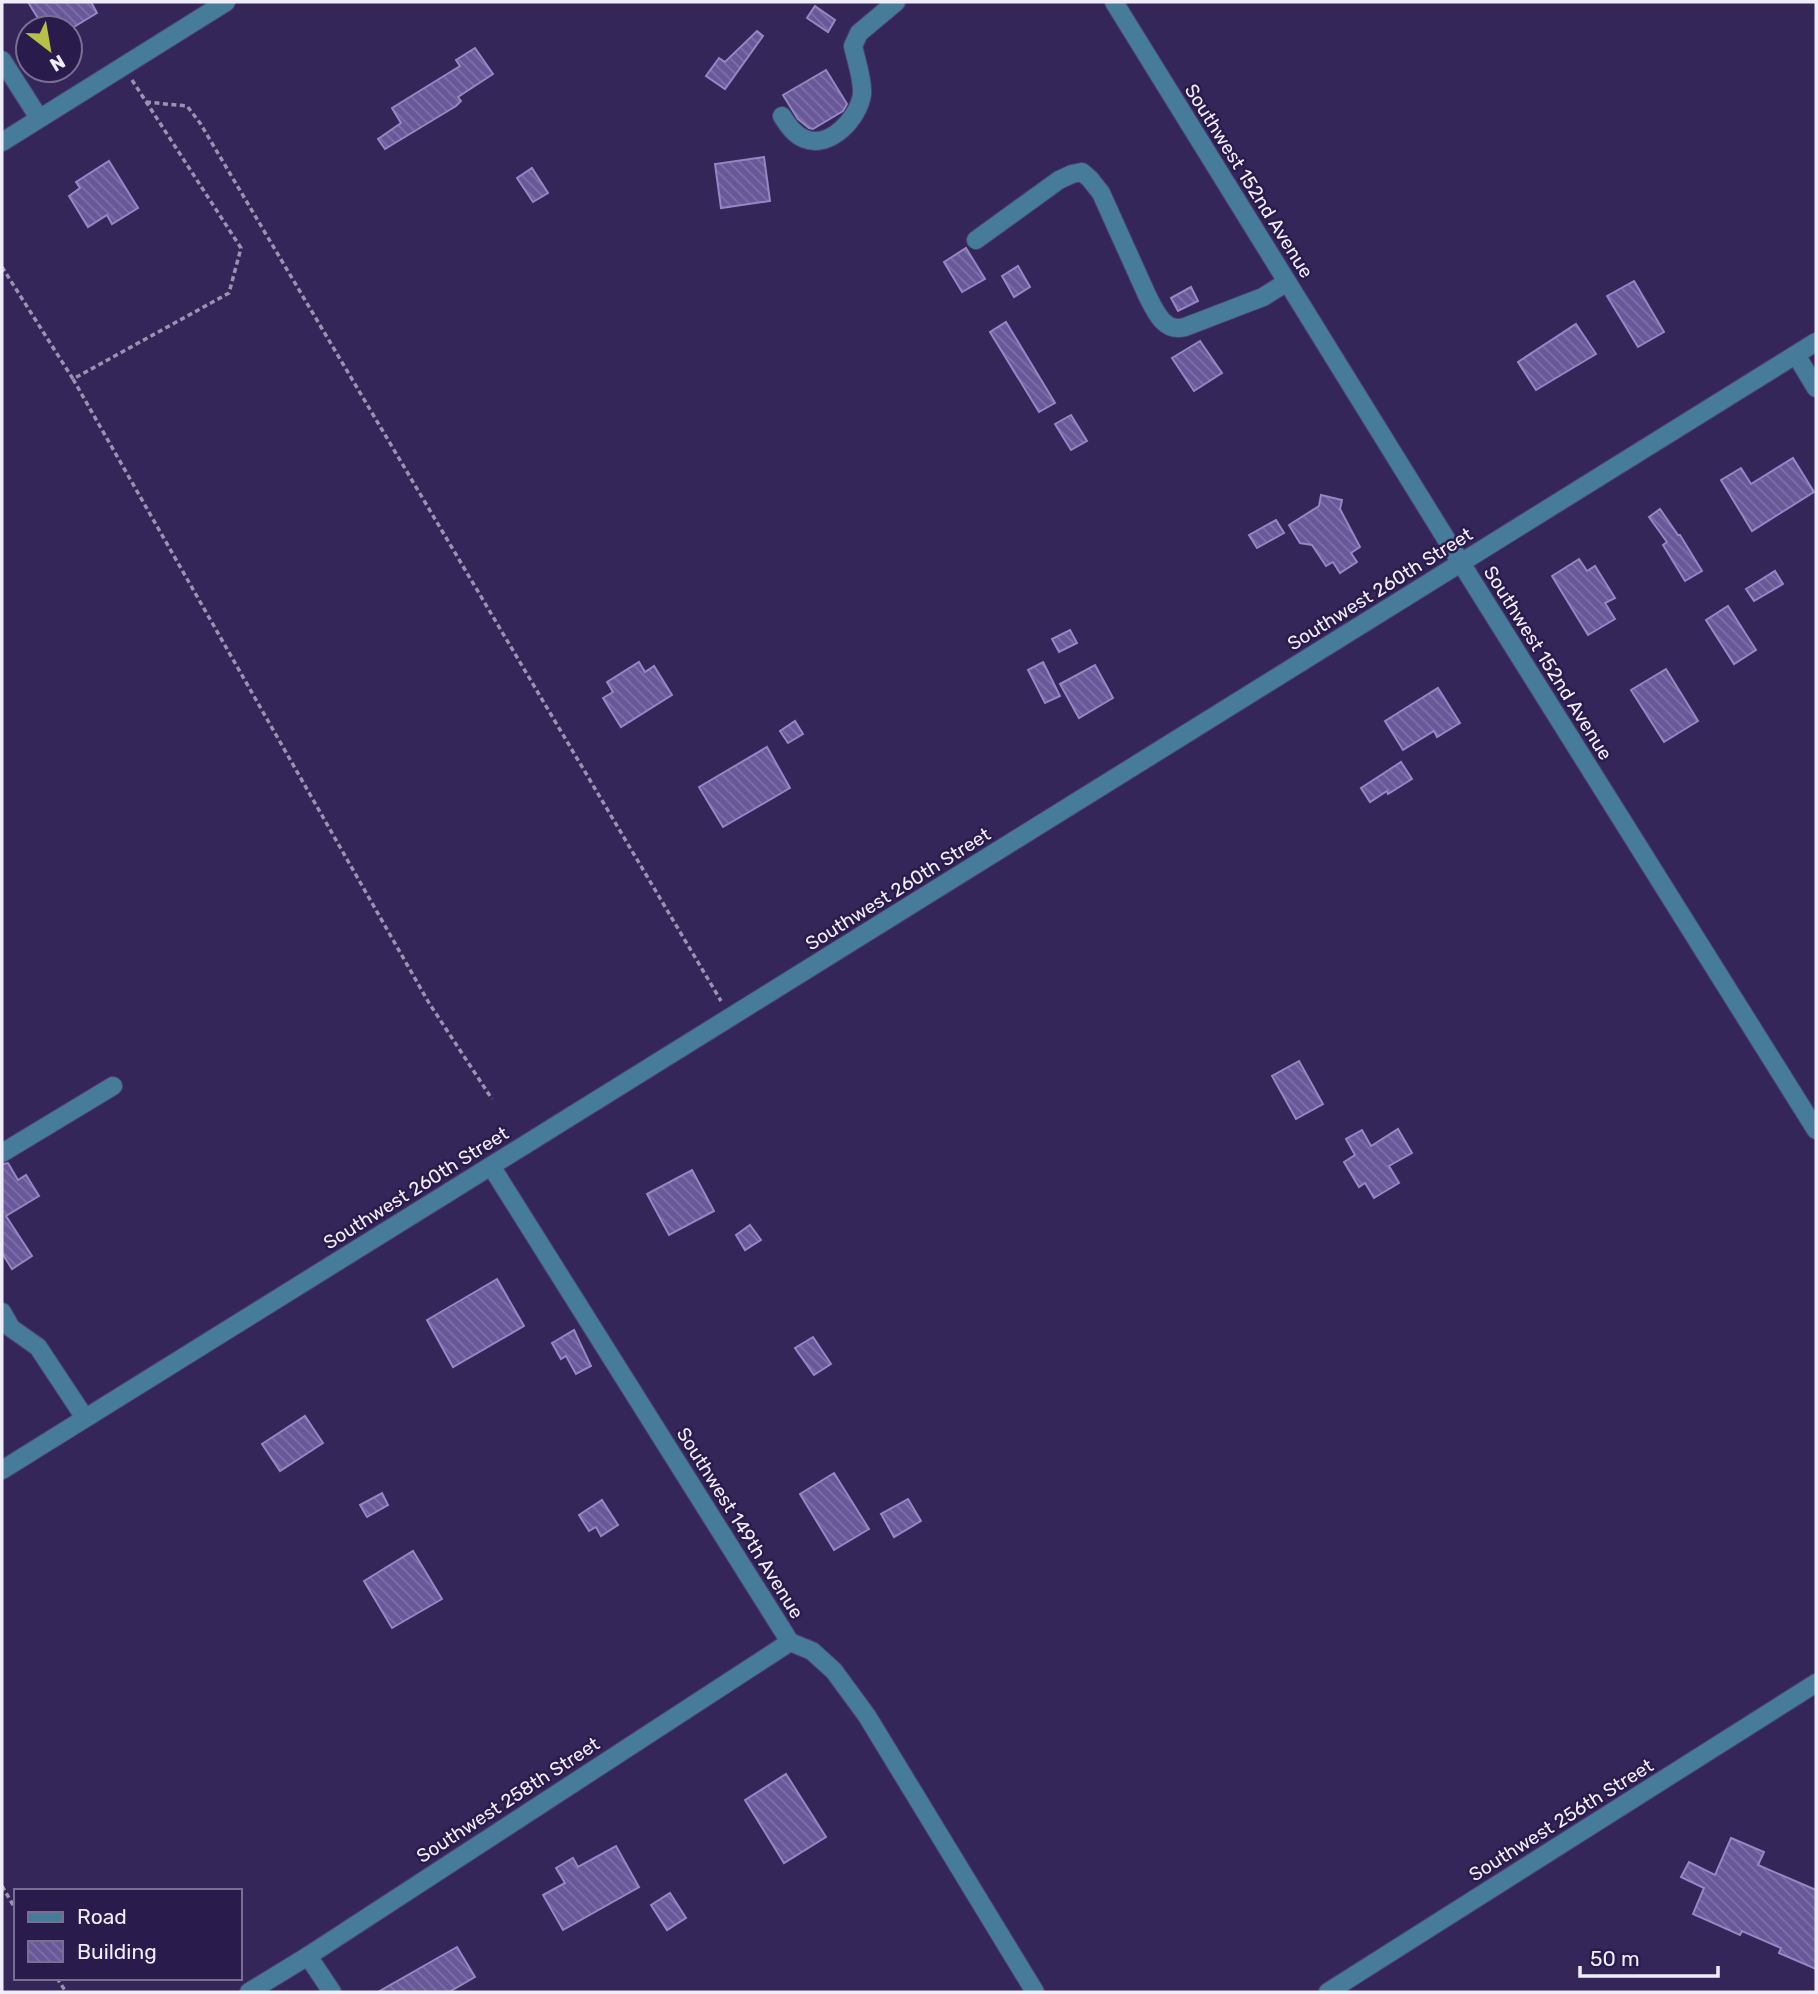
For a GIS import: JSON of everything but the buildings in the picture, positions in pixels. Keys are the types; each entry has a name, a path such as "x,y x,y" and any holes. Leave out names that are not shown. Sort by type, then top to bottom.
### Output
{"street":[{"path":"2,142 226,2"},
{"path":"782,116 793,131 804,139 816,141 845,128 856,111 862,94 853,46 859,33 896,2"},
{"name":"Southwest 152nd Avenue","path":"1114,2 1816,1130"},
{"path":"2,60 39,118"},
{"path":"976,240 1059,180 1082,172 1101,193 1147,295 1170,328 1185,327 1263,297 1287,282"},
{"name":"Southwest 260th Street","path":"2,1470 1816,342"},
{"path":"1796,355 1816,388"},
{"path":"2,1153 113,1086"},
{"name":"Southwest 149th Avenue","path":"491,1166 790,1642 811,1651 834,1671 867,1716 1035,1992"},
{"path":"2,1312 11,1328 38,1347 85,1418"},
{"name":"Southwest 258th Street","path":"249,1992 790,1642"},
{"name":"Southwest 256th Street","path":"1328,1992 1816,1683"},
{"path":"308,1956 332,1992"}],"path":[{"path":"72,379 229,293 241,248 123,66"},
{"path":"146,102 187,106 200,122 731,1018"},
{"path":"2,267 72,379 429,1003 492,1098"},
{"path":"2,1886 14,1907"}]}
